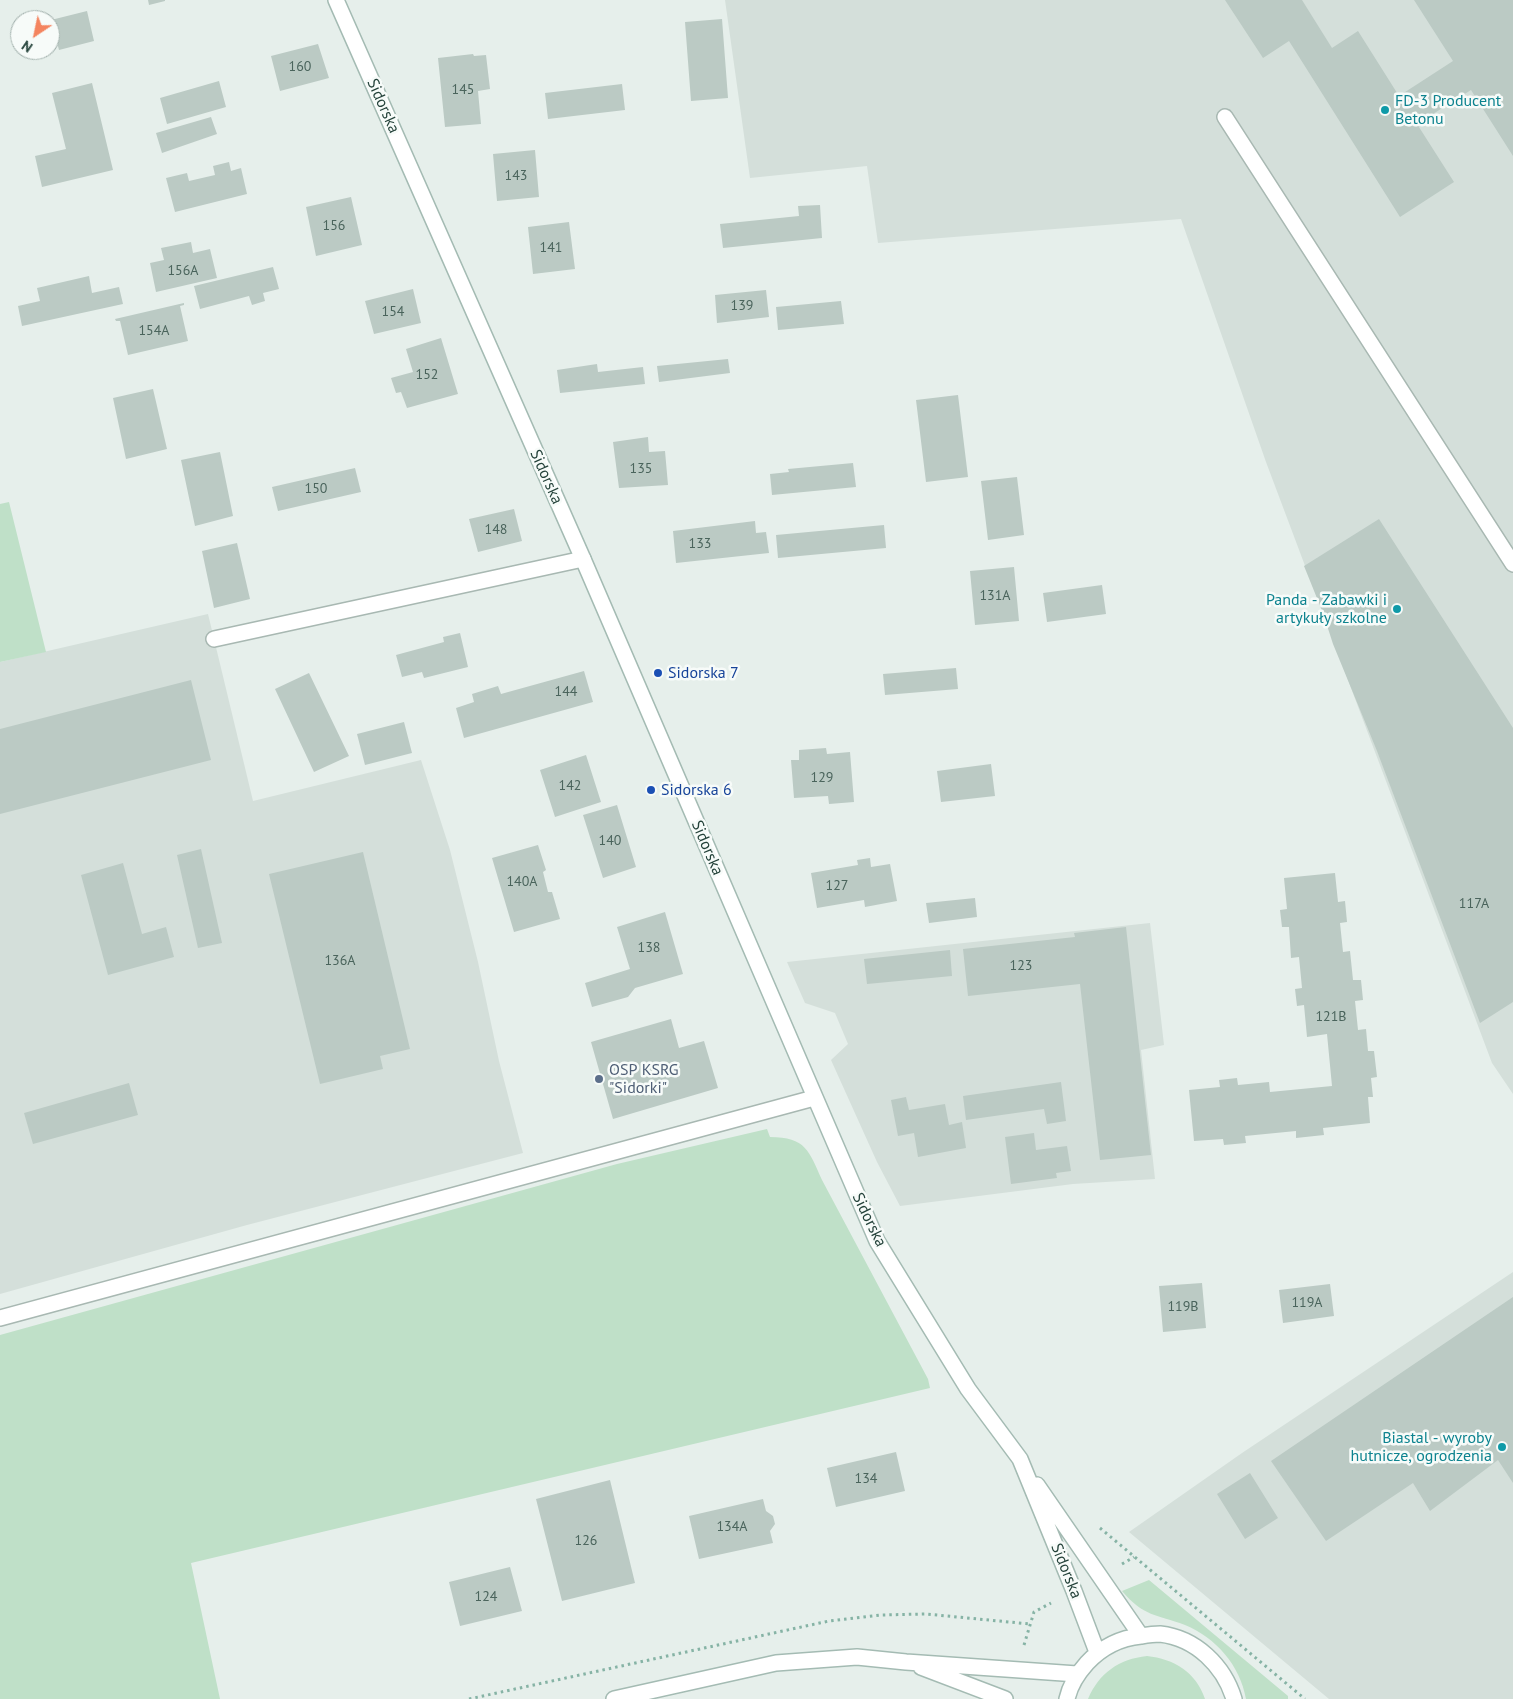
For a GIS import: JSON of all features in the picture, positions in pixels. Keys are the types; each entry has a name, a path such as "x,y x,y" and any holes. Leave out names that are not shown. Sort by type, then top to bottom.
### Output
{"street":[{"name":"Sidorska","path":"336,0 583,560 877,1241 968,1389 1020,1459 1074,1590 1097,1652"},
{"path":"1225,118 1513,564"},
{"path":"214,639 583,560"},
{"path":"0,1318 814,1098"},
{"path":"1020,1459 1141,1636"},
{"path":"1067,1699 1077,1674 1097,1652 1127,1637 1160,1634 1181,1640 1201,1650 1218,1666 1230,1684 1234,1699"},
{"path":"614,1699 776,1663 857,1657 1077,1674"},
{"path":"906,1662 1005,1699"}],"path":[{"path":"1134,1557 1305,1699"},
{"path":"1023,1648 1034,1612 1056,1600"}],"shaded area":[{"path":"725,0 1513,0 1513,1094 1492,1063 1266,462 1181,219 878,243 867,166 750,178"},
{"path":"208,614 253,801 421,760 450,850 478,962 499,1061 523,1153 247,1225 0,1294 0,662"},
{"path":"1150,923 1164,1045 1141,1050 1155,1179 1073,1184 900,1206 877,1162 831,1060 848,1044 835,1013 805,1003 787,962"},
{"path":"1513,1272 1513,1699 1329,1699 1129,1532 1242,1453"}],"green space":[{"path":"9,502 46,652 0,662 0,504"},
{"path":"767,1129 770,1137 799,1143 809,1154 928,1379 930,1388 191,1563 220,1699 0,1699 0,1335 617,1164"},
{"path":"1149,1580 1288,1696 1288,1699 1246,1699 1243,1687 1232,1664 1225,1654 1207,1637 1185,1625 1151,1614 1137,1606 1122,1591"},
{"path":"1147,1656 1166,1660 1190,1674 1196,1681 1205,1699 1088,1699 1098,1682 1111,1669 1128,1660"}],"building":[{"path":"148,0 165,0 165,1 149,5"},
{"path":"1225,0 1302,0 1332,48 1358,31 1399,96 1453,61 1414,0 1513,0 1513,156 1471,90 1417,124 1454,182 1400,217 1289,41 1263,58"},
{"path":"87,11 94,41 60,50 60,18"},
{"path":"722,19 728,98 691,101 685,22"},
{"path":"318,44 329,78 280,91 271,56"},
{"path":"473,54 474,56 486,55 490,89 478,91 481,124 445,127 438,58"},
{"path":"219,81 226,107 167,124 160,98"},
{"path":"92,83 113,170 42,187 35,156 66,149 52,93"},
{"path":"622,84 625,110 548,119 545,93"},
{"path":"211,117 217,134 162,153 156,133"},
{"path":"535,150 539,197 497,201 493,154"},
{"path":"229,162 231,171 241,168 247,194 175,212 166,178 187,173 189,181 215,175 213,166"},
{"path":"351,197 362,245 316,256 306,207"},
{"path":"820,205 822,238 723,248 720,224 799,216 798,206"},
{"path":"569,222 575,269 533,274 528,227"},
{"path":"191,242 193,253 210,249 217,278 156,292 150,263 164,260 161,248"},
{"path":"273,267 279,289 263,293 265,301 252,305 249,296 200,309 194,286"},
{"path":"89,276 92,293 119,287 123,304 22,326 18,306 40,301 37,288"},
{"path":"413,289 421,323 374,334 365,301"},
{"path":"766,290 769,317 717,323 715,295"},
{"path":"841,301 844,324 778,330 776,307"},
{"path":"184,303 184,305 180,306 188,341 128,355 120,321 115,319"},
{"path":"441,338 458,394 407,408 401,392 396,393 391,378 413,372 406,349"},
{"path":"728,359 730,373 659,382 657,366"},
{"path":"597,364 598,372 643,367 645,384 560,393 557,370"},
{"path":"153,389 167,449 126,459 113,398"},
{"path":"958,395 968,477 926,482 916,400"},
{"path":"648,437 649,452 665,451 668,485 619,488 613,442"},
{"path":"220,452 233,516 195,526 181,460"},
{"path":"853,463 856,487 772,495 770,474 789,472 788,469"},
{"path":"355,468 361,492 278,511 272,487"},
{"path":"1017,477 1024,535 988,540 981,481"},
{"path":"514,509 522,541 478,552 469,519"},
{"path":"1379,519 1513,728 1513,1002 1480,1023 1377,751 1333,644 1304,566"},
{"path":"755,521 756,533 766,532 769,553 676,563 673,531"},
{"path":"884,525 886,548 778,558 776,535"},
{"path":"237,543 250,599 214,608 202,551"},
{"path":"1014,567 1019,621 975,625 970,571"},
{"path":"1102,585 1106,614 1047,622 1043,593"},
{"path":"460,633 468,667 424,678 422,672 402,677 396,655 444,642 443,637"},
{"path":"956,668 958,689 885,695 883,674"},
{"path":"584,671 593,702 464,738 456,708 474,702 472,694 498,686 501,694"},
{"path":"309,673 349,756 314,772 275,689"},
{"path":"191,680 211,760 0,814 0,729"},
{"path":"404,722 412,753 365,765 357,734"},
{"path":"826,748 827,754 850,752 854,802 829,804 828,796 794,798 791,760 799,760 799,750"},
{"path":"586,755 601,802 555,817 540,770"},
{"path":"991,764 995,796 941,802 937,771"},
{"path":"617,805 636,867 603,878 583,815"},
{"path":"538,845 546,870 543,872 548,892 552,892 560,919 514,932 492,858"},
{"path":"201,849 222,943 198,948 177,855"},
{"path":"363,852 410,1049 380,1056 383,1069 320,1084 269,874"},
{"path":"870,858 871,867 890,864 897,901 865,907 864,900 817,908 811,873 858,865 857,860"},
{"path":"123,863 142,934 166,927 174,957 108,975 81,875"},
{"path":"1335,873 1338,902 1345,901 1347,922 1340,923 1343,952 1350,951 1353,980 1361,980 1363,1000 1355,1001 1358,1030 1366,1029 1368,1051 1374,1051 1377,1077 1371,1078 1373,1097 1368,1097 1370,1123 1323,1128 1324,1135 1296,1138 1296,1131 1245,1136 1246,1143 1224,1145 1223,1139 1194,1141 1189,1090 1220,1087 1219,1080 1237,1078 1238,1085 1269,1082 1270,1092 1332,1086 1327,1034 1307,1037 1304,1005 1297,1006 1295,989 1302,988 1299,957 1291,958 1289,927 1282,927 1280,910 1287,909 1284,878"},
{"path":"975,898 977,917 929,923 926,903"},
{"path":"665,912 683,974 635,988 628,997 592,1007 585,983 630,969 617,927"},
{"path":"1126,927 1151,1155 1100,1160 1080,984 968,996 963,949 1075,937 1074,933"},
{"path":"950,950 952,976 867,984 864,959"},
{"path":"671,1019 679,1048 704,1041 718,1088 613,1119 591,1042"},
{"path":"1061,1082 1066,1121 1047,1124 1044,1109 966,1120 963,1096"},
{"path":"129,1083 138,1115 33,1144 24,1113"},
{"path":"906,1097 909,1110 945,1104 949,1125 962,1122 966,1148 918,1157 914,1133 898,1136 891,1100"},
{"path":"1034,1133 1036,1150 1067,1146 1071,1171 1056,1173 1057,1178 1011,1184 1005,1137"},
{"path":"1202,1283 1206,1328 1163,1332 1159,1286"},
{"path":"1330,1284 1334,1316 1283,1323 1279,1290"},
{"path":"1513,1297 1513,1483 1498,1460 1430,1511 1413,1483 1326,1541 1271,1461"},
{"path":"896,1452 905,1491 836,1507 827,1468"},
{"path":"1250,1473 1278,1518 1245,1539 1217,1494"},
{"path":"610,1480 635,1583 562,1601 536,1499"},
{"path":"763,1499 766,1511 773,1516 775,1524 770,1531 773,1543 699,1559 689,1516"},
{"path":"510,1567 522,1611 460,1626 449,1582"}],"place":[{"name":"FD-3 Producent Betonu","path":"1385,110"},
{"name":"Panda - Zabawki i artykuły szkolne","path":"1397,609"},
{"name":"Sidorska 7","path":"658,673"},
{"name":"Sidorska 6","path":"651,790"},
{"name":"OSP KSRG \"Sidorki\"","path":"599,1079"},
{"name":"Biastal - wyroby hutnicze, ogrodzenia","path":"1502,1447"}]}
